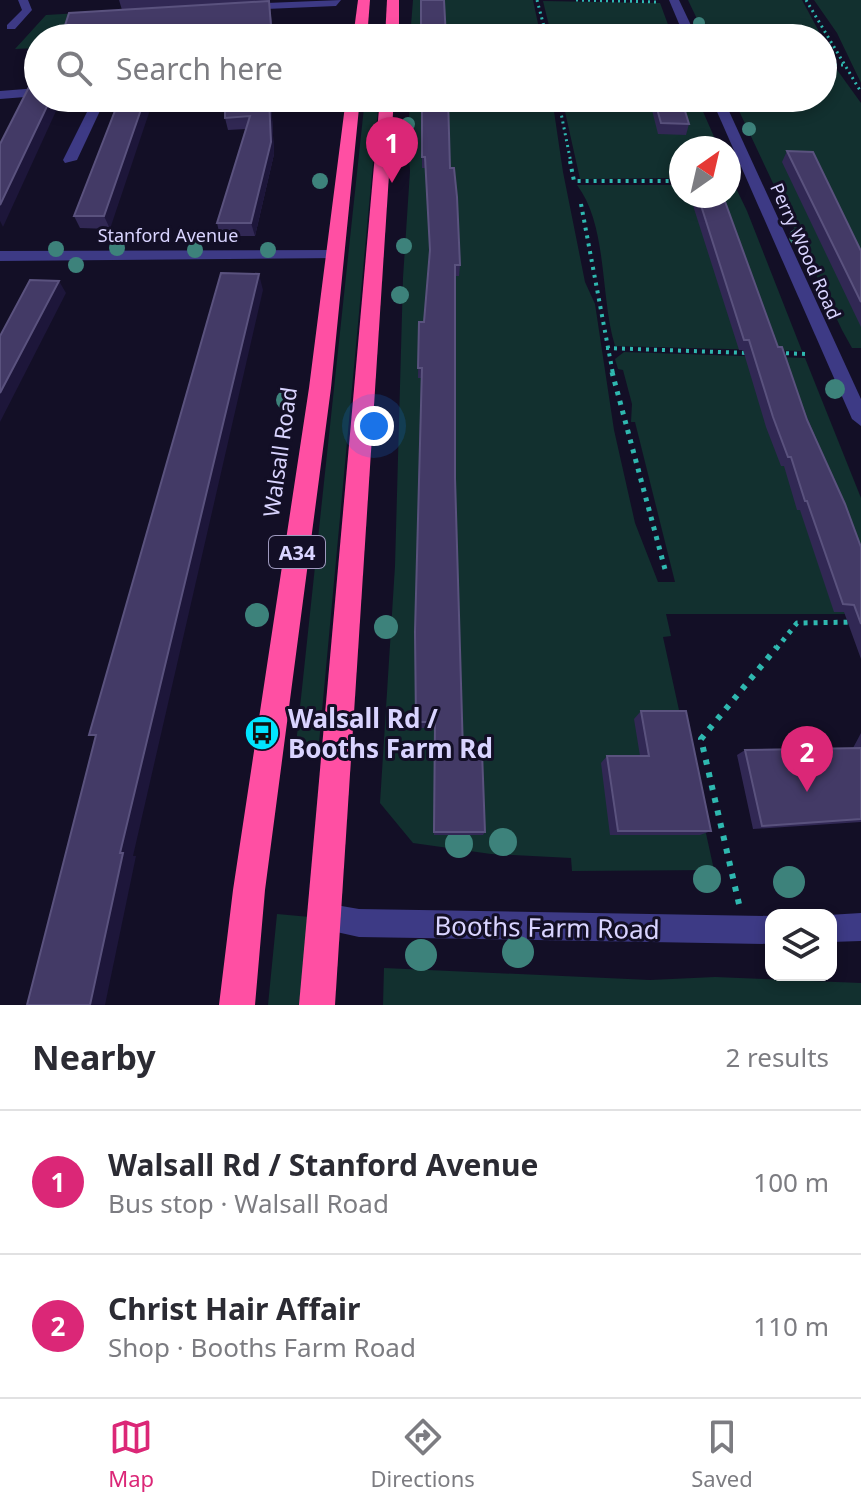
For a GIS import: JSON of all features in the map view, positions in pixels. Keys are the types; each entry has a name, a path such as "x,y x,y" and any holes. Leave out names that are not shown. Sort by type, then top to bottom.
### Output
{"highway":[{"path":"361,24 364,0"},
{"path":"392,24 393,0"},
{"name":"Walsall Road","path":"237,1005 249,890 320,388 351,112"},
{"name":"A34","path":"317,1005 386,112"}],"street":[{"path":"11,27 27,10 23,0"},
{"path":"233,8 336,3 336,0"},
{"path":"674,1 685,24"},
{"path":"0,95 24,93"},
{"path":"70,160 93,112"},
{"name":"Perry Wood Road","path":"723,112 861,419"},
{"name":"Stanford Avenue","path":"4,256 336,255"},
{"path":"0,272 4,256"},
{"name":"Booths Farm Road","path":"324,917 359,923 758,931"},
{"path":"837,928 861,927"}],"path":[{"path":"537,0 543,24"},
{"path":"576,0 674,1"},
{"path":"806,0 820,24"},
{"path":"837,52 861,92"},
{"path":"837,65 845,65"},
{"path":"561,112 574,181 669,181"},
{"path":"581,204 606,348 666,573"},
{"path":"606,348 761,353"},
{"path":"775,353 831,355"},
{"path":"758,931 701,739 797,623 861,622"}],"green space":[{"path":"413,0 533,0 538,24 411,24"},
{"path":"688,0 802,0 815,24 699,24"},
{"path":"814,0 861,0 861,83 837,33 837,24 831,24"},
{"path":"543,1 660,3 668,24 549,24"},
{"path":"113,11 89,24 38,24 46,15"},
{"path":"24,39 24,49 15,49"},
{"path":"837,70 861,103 861,348 852,348 740,112 837,112"},
{"path":"364,112 378,112 318,754 295,754"},
{"path":"409,112 554,112 585,282 595,304 614,430 635,523 658,582 675,582 635,422 631,422 632,404 623,370 618,369 615,359 624,352 805,358 861,498 861,614 666,614 671,636 663,637 714,870 572,871 571,858 491,854 413,843 380,803 395,566 403,278 410,171"},
{"path":"565,112 703,112 714,136 669,136 669,178 580,179"},
{"path":"577,185 669,185 669,208 741,208 741,199 802,351 615,346 599,241 587,202"},
{"path":"277,914 310,917 301,1005 268,1005"},
{"path":"384,968 650,980 715,977 861,983 861,1005 383,1005"}],"building":[{"path":"421,0 444,0 445,24 421,24"},
{"path":"269,1 271,24 65,24 69,13"},
{"path":"24,97 24,112 44,112 0,205 0,144"},
{"path":"115,112 140,112 104,216 74,216"},
{"path":"225,112 270,112 271,142 251,223 217,223 250,116 225,118"},
{"path":"422,112 448,112 450,168 454,168 457,197 460,265 455,265 455,478 463,752 482,752 485,832 434,832 435,722 416,722 415,632 422,368 418,368 419,322 424,322 430,250 425,157 422,157"},
{"path":"658,112 685,112 689,124 661,123"},
{"path":"787,151 813,152 861,251 861,302"},
{"path":"702,208 727,208 807,420 845,504 861,547 861,624 854,605 843,604 791,457 788,457 773,417 749,340 744,340"},
{"path":"221,273 259,274 120,853 123,853 90,1005 27,1005 96,735 89,735"},
{"path":"30,280 59,281 0,393 0,336"},
{"path":"641,711 686,711 711,831 618,831 607,756 649,756"},
{"path":"861,748 861,819 762,826 745,750"}],"place":[{"name":"Walsall Rd / Stanford Avenue","path":"392,183"},
{"name":"Walsall Rd / Booths Farm Rd","path":"262,733"},
{"name":"Christ Hair Affair","path":"807,792"}]}
